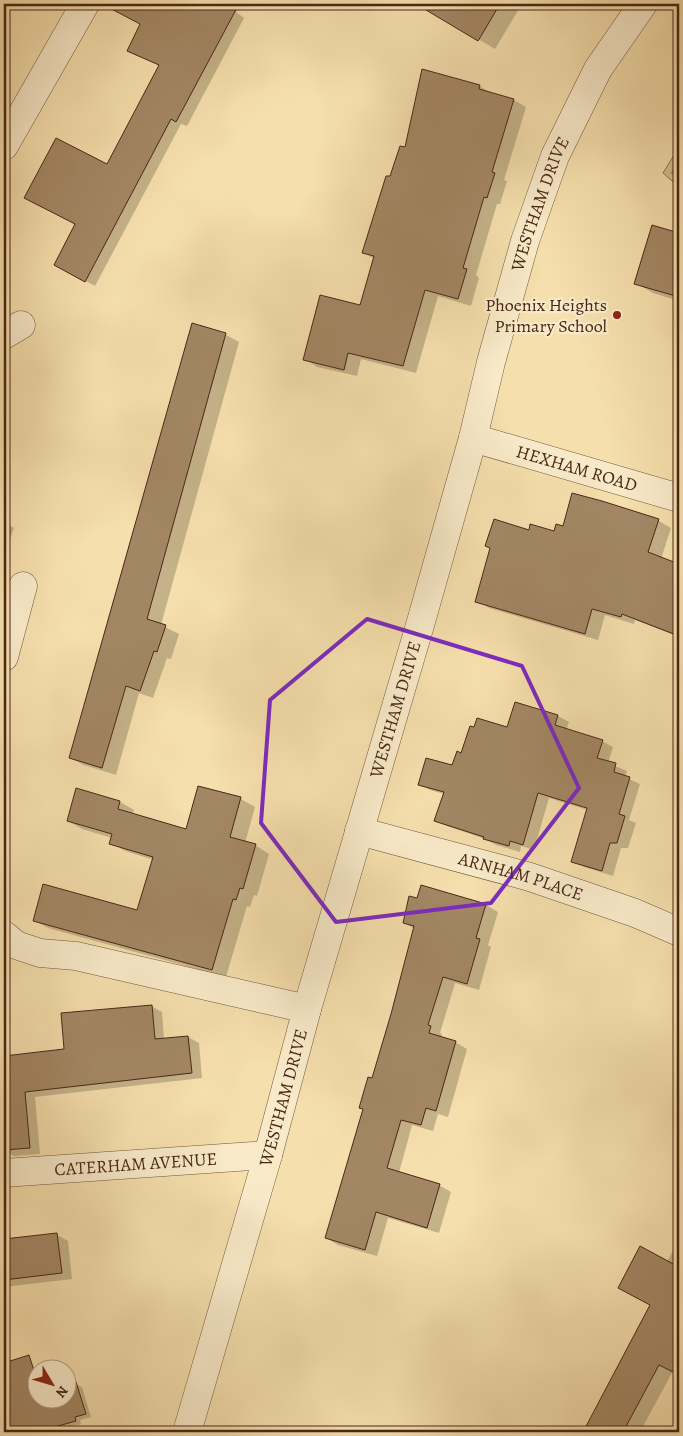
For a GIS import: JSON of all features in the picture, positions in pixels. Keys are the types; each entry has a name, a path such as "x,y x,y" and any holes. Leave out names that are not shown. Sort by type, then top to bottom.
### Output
{"street":[{"path":"4,146 85,4"},
{"name":"WESTHAM DRIVE","path":"187,1432 268,1155 307,1009 420,625 525,241 555,156 598,69 643,4"},
{"name":"HEXHAM ROAD","path":"472,438 679,498"},
{"path":"4,657 24,586"},
{"name":"ARNHAM PLACE","path":"359,831 530,877 635,913 679,932"},
{"path":"4,935 16,946 40,953 76,956 307,1009"},
{"name":"CATERHAM AVENUE","path":"4,1172 268,1155"}],"highlighted area":[{"path":"367,619 522,666 579,788 491,903 336,922 261,823 270,700"}],"shaded area":[{"path":"679,147 679,187 663,173"}],"building":[{"path":"102,4 239,4 176,122 171,119 85,282 54,265 75,224 24,198 56,138 107,164 159,65 127,51 140,24"},
{"path":"416,4 500,4 478,41"},
{"path":"422,69 480,85 479,89 514,99 492,172 495,173 487,198 484,197 463,268 467,269 458,299 425,290 403,366 348,353 344,370 303,360 320,295 360,305 374,256 362,253 386,176 390,176 400,146 405,147"},
{"path":"652,225 679,233 679,297 634,284"},
{"path":"192,323 226,333 147,619 166,625 157,652 154,651 140,691 126,686 102,768 69,758"},
{"path":"572,493 659,519 648,552 679,564 679,636 622,614 621,617 592,609 585,634 475,602 490,548 485,546 494,519 529,530 530,524 554,531 556,524 563,526"},
{"path":"515,702 558,715 555,725 603,740 597,758 616,763 614,772 630,777 619,814 625,816 617,843 610,843 602,871 571,862 587,808 538,793 523,845 510,841 509,846 483,839 484,837 434,821 444,792 418,785 426,758 452,765 457,751 461,753 470,726 474,727 477,718 507,727"},
{"path":"198,786 241,797 230,837 256,844 243,889 240,888 236,900 233,899 212,970 33,921 43,884 137,910 153,857 109,844 112,834 67,821 76,788 120,801 118,809 186,829"},
{"path":"421,885 486,904 476,938 480,939 467,984 443,977 428,1025 431,1026 429,1033 456,1041 436,1111 426,1108 421,1125 401,1120 387,1168 440,1184 427,1228 376,1212 365,1250 325,1238 363,1109 359,1108 368,1077 372,1078 414,926 403,923 409,896 417,898"},
{"path":"152,1005 155,1039 188,1036 192,1073 25,1092 30,1148 4,1150 4,1056 64,1049 61,1013"},
{"path":"57,1233 62,1273 4,1280 4,1239"},
{"path":"640,1246 679,1267 679,1375 659,1365 623,1432 583,1432 650,1305 618,1288"},
{"path":"29,1355 28,1408 78,1408 78,1388 86,1414 75,1417 76,1421 47,1429 46,1426 27,1432 4,1432 4,1363"}],"place":[{"name":"Phoenix Heights Primary School","path":"617,315"}]}
